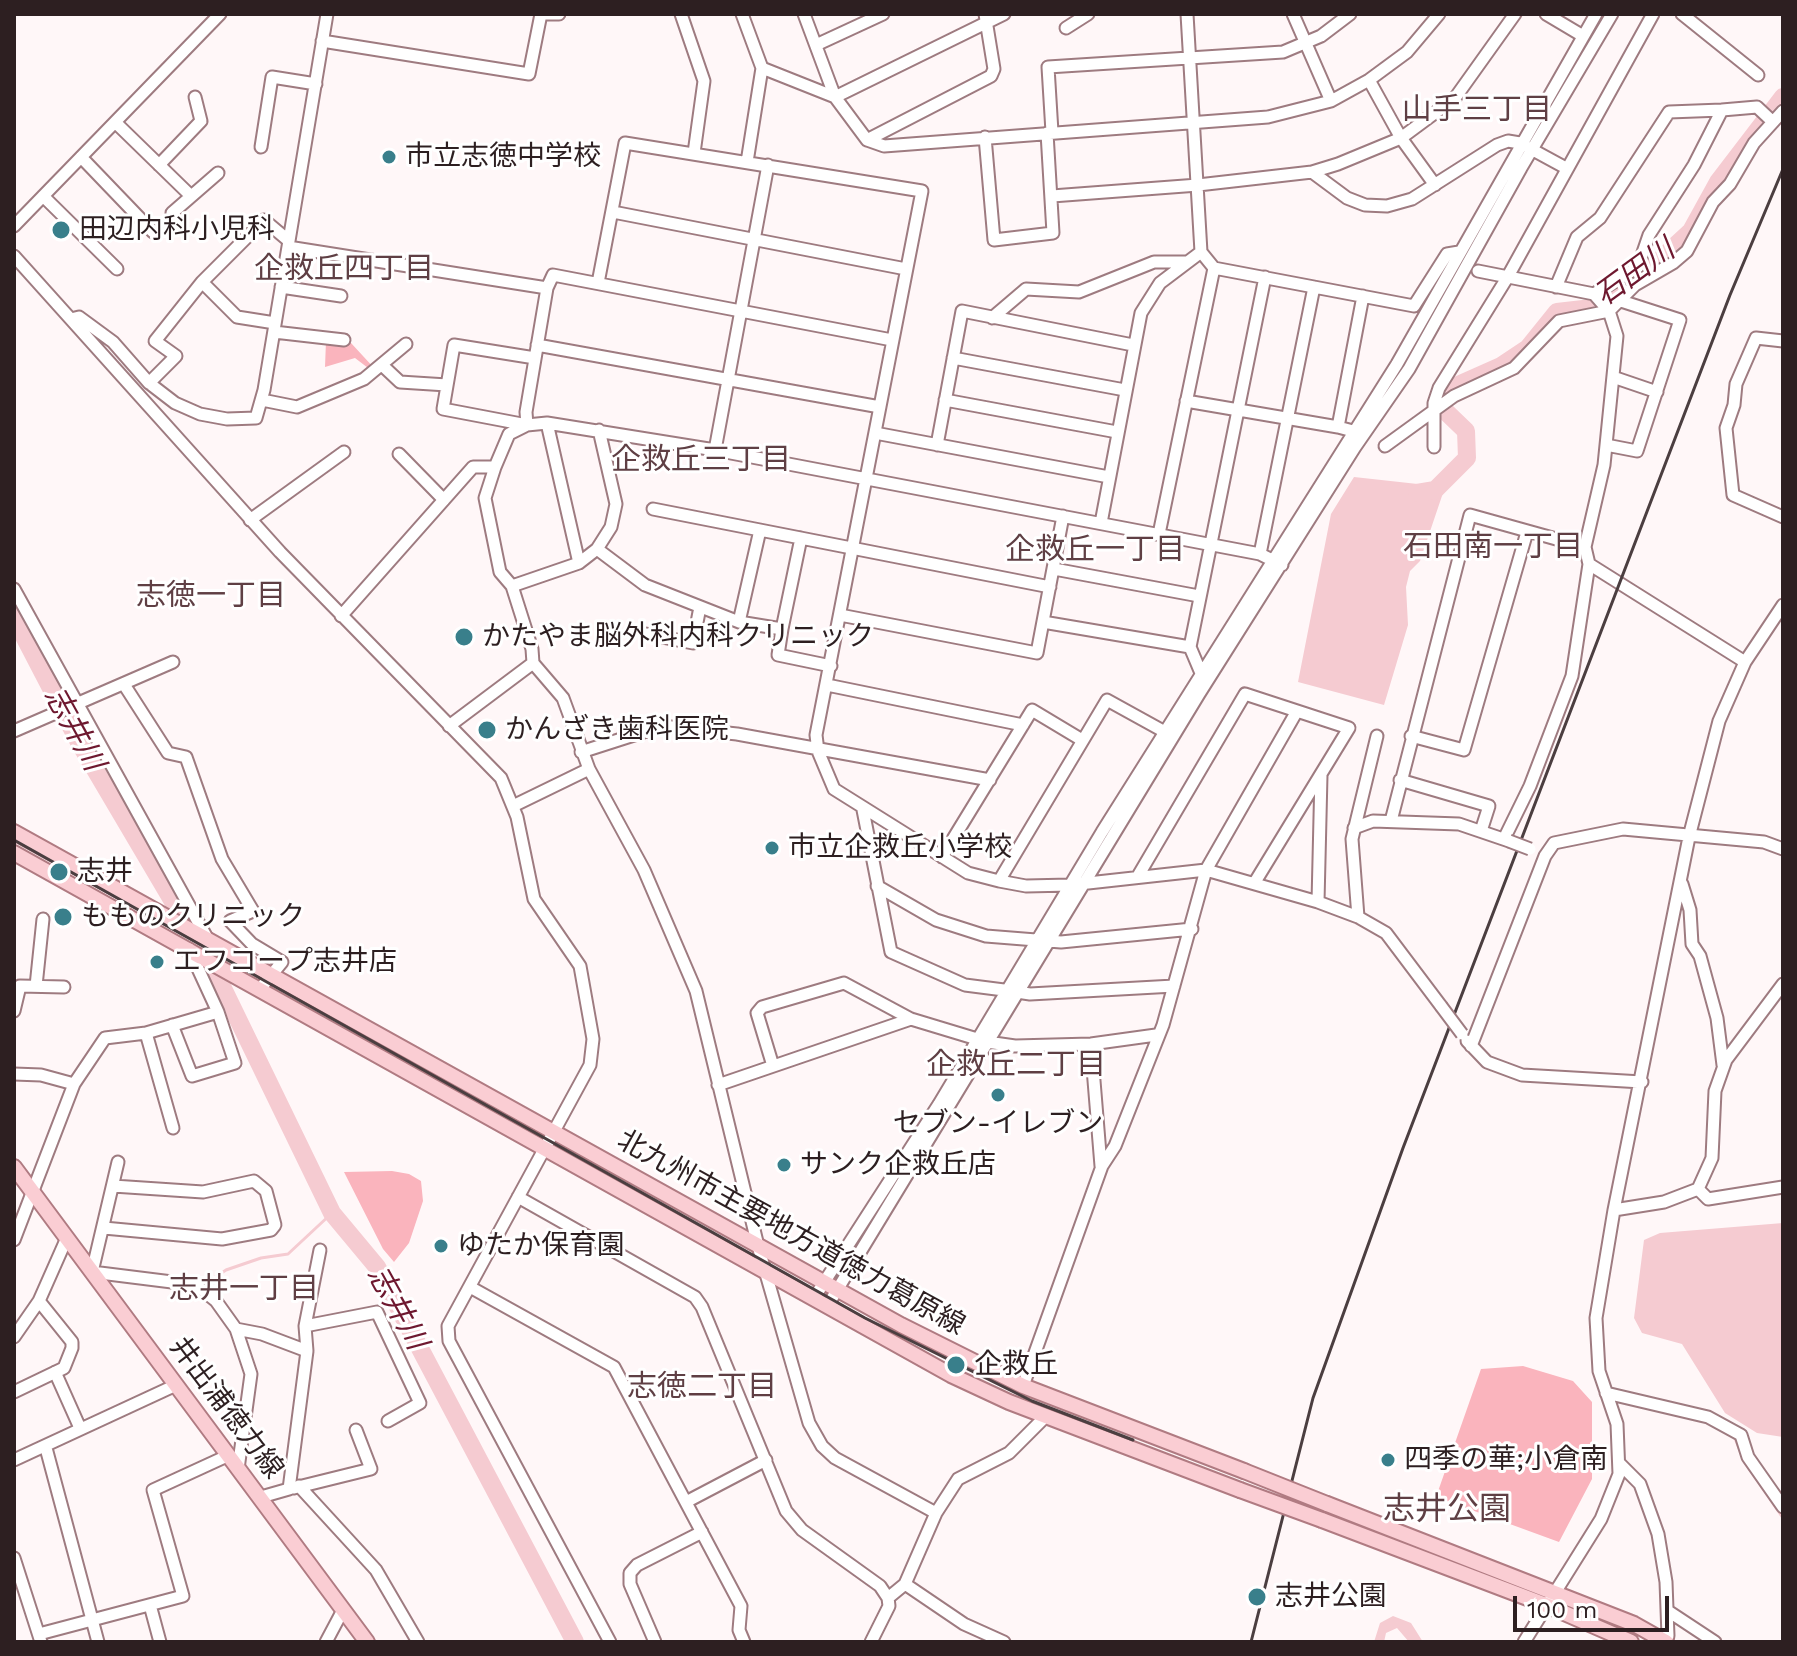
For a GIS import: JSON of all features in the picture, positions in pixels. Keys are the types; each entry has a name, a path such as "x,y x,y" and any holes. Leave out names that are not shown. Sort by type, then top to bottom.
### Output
{"main road":[{"name":"北九州市主要地方道徳力葛原線","path":"14,832 901,1325 1023,1386 1555,1592 1667,1639"},
{"name":"北九州市主要地方道徳力葛原線","path":"14,853 951,1375 1046,1416 1546,1605 1631,1642"},
{"name":"井出浦徳力線","path":"14,1167 367,1642"}],"street":[{"path":"14,226 220,14"},
{"path":"71,319 79,317 113,342 149,383 175,403 200,414 227,419 256,418 275,328 327,14"},
{"path":"322,41 529,74 541,14 559,14"},
{"path":"681,14 704,81 694,153"},
{"path":"742,14 762,68 747,162"},
{"path":"804,14 835,97 867,140 884,146 1268,117 1331,101 1369,80 1407,52 1439,14"},
{"path":"816,45 883,14"},
{"path":"762,68 835,97 987,18 1004,14"},
{"path":"1066,28 1088,14"},
{"path":"1187,14 1201,252 1214,268 1414,306 1447,254 1459,252"},
{"path":"1293,14 1331,101"},
{"path":"985,137 994,240 1053,233 1048,67 1283,52 1304,43 1350,14"},
{"path":"1052,196 1198,185 1312,172 1401,138 1455,98 1515,14"},
{"path":"1546,14 1583,36"},
{"path":"1011,991 1051,941 1083,882 1353,431 1397,364 1596,14"},
{"path":"828,1305 1070,885 1201,673 1409,369 1532,149 1612,14"},
{"path":"1434,447 1434,408 1439,388 1507,278 1653,14"},
{"path":"1682,14 1758,75"},
{"path":"867,140 991,76 994,69 987,18"},
{"path":"261,147 272,77 316,84"},
{"path":"1369,80 1401,138 1435,185"},
{"path":"159,165 201,121 195,97"},
{"path":"1556,287 1577,237 1600,218 1669,112 1757,107 1773,122"},
{"path":"1635,285 1649,235 1694,165 1722,110"},
{"path":"1385,446 1434,408 1514,368 1559,321 1609,311 1635,285 1687,251 1713,202 1730,184 1754,143 1783,111"},
{"path":"115,122 191,196"},
{"path":"598,283 625,143 922,191 816,735 818,751 834,789 968,873 999,881 1026,886 1070,885 1206,870 1318,902 1358,917 1386,933 1471,1046 1487,1062 1522,1075 1642,1082"},
{"path":"1312,172 1331,188 1365,205 1387,206 1407,201 1497,145 1520,143 1566,168"},
{"path":"81,157 153,232"},
{"path":"715,450 768,165"},
{"path":"172,213 218,173"},
{"path":"43,196 117,269"},
{"path":"613,212 906,269"},
{"path":"149,383 176,356 155,341 202,282 264,220 289,244 547,288"},
{"path":"1101,523 1133,345 1149,296 1174,269 1201,252"},
{"path":"14,256 250,520 494,769 513,806 534,899 580,966 593,1039 590,1065 448,1326 449,1341 610,1642"},
{"path":"992,318 1018,292 1026,289 1079,292 1154,262 1186,262"},
{"path":"1594,294 1638,267"},
{"path":"1159,534 1214,268"},
{"path":"1478,271 1594,294 1609,311 1617,336 1606,445 1585,547 1589,564 1572,676 1506,840"},
{"path":"527,425 526,412 537,345 547,288 553,275 892,340"},
{"path":"1201,673 1190,647 1265,277"},
{"path":"202,282 237,317 275,328 344,340"},
{"path":"281,287 341,296"},
{"path":"1260,554 1314,287"},
{"path":"1338,427 1363,296"},
{"path":"1606,445 1637,451 1680,320 1618,300"},
{"path":"937,445 962,311 1133,345"},
{"path":"1783,341 1756,338 1736,384 1734,405 1726,428 1733,495 1783,517"},
{"path":"262,400 297,407 364,379 406,344"},
{"path":"535,358 454,345 443,409 527,425 547,423 715,450 1260,554 1277,562"},
{"path":"537,345 880,407"},
{"path":"953,358 1125,390"},
{"path":"383,366 400,382 447,385"},
{"path":"1613,377 1657,392"},
{"path":"945,400 1117,432"},
{"path":"1186,401 1353,431"},
{"path":"547,423 579,563"},
{"path":"527,425 509,434 485,498 500,572 512,586 532,649 533,663 563,698 581,752 644,870 696,991 758,1246 809,1423 822,1446 844,1464 936,1513"},
{"path":"512,586 579,563 597,549 616,510 599,430"},
{"path":"875,433 1109,477"},
{"path":"250,520 344,452"},
{"path":"399,454 444,500"},
{"path":"341,616 473,467 495,467"},
{"path":"653,509 1050,587"},
{"path":"1391,821 1470,515 1585,547"},
{"path":"840,615 1037,653 1063,516"},
{"path":"739,622 760,530"},
{"path":"1411,736 1464,750 1527,532"},
{"path":"801,538 778,655 831,666"},
{"path":"597,549 645,585 739,622 782,629"},
{"path":"1589,564 1745,662"},
{"path":"1054,569 1199,596"},
{"path":"14,589 209,942"},
{"path":"1524,1642 1614,1494 1620,1464 1617,1424 1599,1371 1596,1318 1614,1210 1689,837 1719,721 1745,662 1783,605"},
{"path":"646,634 693,643 700,607"},
{"path":"1043,622 1190,647"},
{"path":"14,731 125,686 173,662"},
{"path":"449,726 533,663"},
{"path":"827,685 1023,725"},
{"path":"125,686 168,753 186,757 222,859 253,911 230,921 252,944 282,962 269,974 260,989"},
{"path":"1138,876 1245,694 1349,728 1255,882"},
{"path":"999,881 1107,700 1165,732"},
{"path":"942,857 1032,710 1082,740"},
{"path":"1023,1386 1102,1166 1115,1146 1156,1035 1163,1025 1206,870 1297,711"},
{"path":"581,752 662,726 737,734 990,780"},
{"path":"1358,917 1354,828 1377,736"},
{"path":"513,806 589,769"},
{"path":"1318,902 1321,774"},
{"path":"1400,780 1489,806 1481,831"},
{"path":"863,810 891,952 965,985 1011,991 1174,986"},
{"path":"1354,828 1360,823 1391,821 1459,824 1545,856"},
{"path":"1471,1046 1545,856 1554,843 1623,829 1764,842 1783,849"},
{"path":"1681,879 1690,910 1692,944 1700,956 1717,1018 1724,1066"},
{"path":"877,886 936,920 986,936 1051,941 1192,929"},
{"path":"36,986 43,919"},
{"path":"172,1025 192,1076 235,1063 218,1012 189,949"},
{"path":"773,1066 757,1017 762,1007 844,983 911,1019 982,1042 1015,1046 1091,1044 1156,1035"},
{"path":"1614,1210 1664,1202 1698,1189 1712,1158 1715,1091 1724,1066 1783,984"},
{"path":"14,1011 20,986 64,987"},
{"path":"14,1240 74,1084 105,1038 146,1033 218,1012"},
{"path":"718,1085 911,1019"},
{"path":"146,1033 173,1128"},
{"path":"814,1298 982,1042"},
{"path":"1091,1044 1102,1166"},
{"path":"14,1074 41,1075 74,1084"},
{"path":"118,1162 92,1272 196,1285 216,1301 236,1329 251,1374 238,1469"},
{"path":"104,1228 222,1239 271,1230 275,1225 266,1191 254,1181 203,1192 113,1186"},
{"path":"1698,1189 1708,1199 1783,1187"},
{"path":"518,1197 695,1297 707,1318 786,1511 793,1521 880,1586 888,1598 889,1606 876,1640"},
{"path":"14,1337 39,1301 66,1240"},
{"path":"294,1487 307,1351 305,1326 320,1250"},
{"path":"470,1287 614,1367 741,1606 739,1630 744,1642"},
{"path":"14,1392 64,1368 72,1342 39,1301"},
{"path":"305,1326 377,1312 420,1403 388,1421"},
{"path":"236,1329 262,1334 307,1351"},
{"path":"55,1372 80,1428"},
{"path":"14,1460 46,1448 80,1428 176,1385"},
{"path":"1606,1393 1708,1417 1741,1435 1748,1457 1783,1507"},
{"path":"888,1598 905,1584 936,1513 958,1479 1009,1453 1046,1416"},
{"path":"261,1497 371,1469 356,1430"},
{"path":"46,1448 98,1642"},
{"path":"14,1558 16,1576 40,1638 183,1596 153,1490 227,1456"},
{"path":"686,1502 766,1460"},
{"path":"1620,1464 1640,1484 1658,1534 1668,1611 1667,1639"},
{"path":"294,1487 376,1570 418,1642"},
{"path":"655,1642 630,1584 630,1573 637,1565 702,1532"},
{"path":"905,1584 964,1624 1004,1642"},
{"path":"150,1605 160,1642"},
{"path":"326,1642 343,1610"},
{"path":"1668,1611 1715,1642"}],"shaded area":[{"path":"326,341 351,343 375,369 372,371 355,358 325,367"},
{"path":"1354,477 1445,487 1420,561 1410,571 1406,587 1408,625 1384,705 1298,682 1331,514"},
{"path":"392,1171 409,1174 421,1181 423,1201 409,1243 394,1262 383,1249 344,1172"},
{"path":"1783,1223 1783,1437 1757,1433 1725,1413 1682,1344 1642,1333 1634,1318 1644,1240 1660,1233"},
{"path":"1523,1366 1573,1381 1592,1402 1592,1479 1559,1542 1436,1497 1481,1369"},
{"path":"1393,1616 1411,1623 1423,1642 1409,1642 1397,1628 1386,1633 1384,1642 1374,1642 1380,1623"}],"waterway":[{"name":"石田川","path":"1417,493 1435,490 1467,458 1466,431 1441,407 1447,390 1501,366 1528,348 1557,312 1592,308 1652,267 1691,231 1718,182 1783,97"},
{"name":"志井川","path":"14,617 80,744 185,922"},
{"name":"志井川","path":"217,976 332,1213 377,1267 575,1642"},
{"path":"205,1284 226,1270 261,1258 288,1254 332,1213"},
{"path":"1734,1436 1745,1463 1783,1518"}],"railway":[{"path":"1251,1642 1313,1398 1403,1148 1730,295 1783,169"},
{"path":"14,840 865,1318 1032,1401 1133,1440"}],"place":[{"name":"市立志徳中学校","path":"389,157"},
{"name":"田辺内科小児科","path":"61,230"},
{"name":"かたやま脳外科内科クリニック","path":"464,637"},
{"name":"かんざき歯科医院","path":"487,730"},
{"name":"市立企救丘小学校","path":"772,848"},
{"name":"志井","path":"59,872"},
{"name":"もものクリニック","path":"63,917"},
{"name":"エフコープ志井店","path":"157,962"},
{"name":"セブン-イレブン","path":"998,1095"},
{"name":"サンク企救丘店","path":"784,1165"},
{"name":"ゆたか保育園","path":"441,1246"},
{"name":"企救丘","path":"956,1365"},
{"name":"四季の華;小倉南","path":"1388,1460"},
{"name":"志井公園","path":"1257,1597"}],"district":[{"name":"山手三丁目","path":"1477,110"},
{"name":"企救丘四丁目","path":"344,269"},
{"name":"企救丘三丁目","path":"701,460"},
{"name":"石田南一丁目","path":"1493,547"},
{"name":"企救丘一丁目","path":"1095,550"},
{"name":"志徳一丁目","path":"211,596"},
{"name":"企救丘二丁目","path":"1016,1065"},
{"name":"志井一丁目","path":"244,1289"},
{"name":"志徳二丁目","path":"702,1387"},
{"name":"志井公園","path":"1447,1510"}]}
